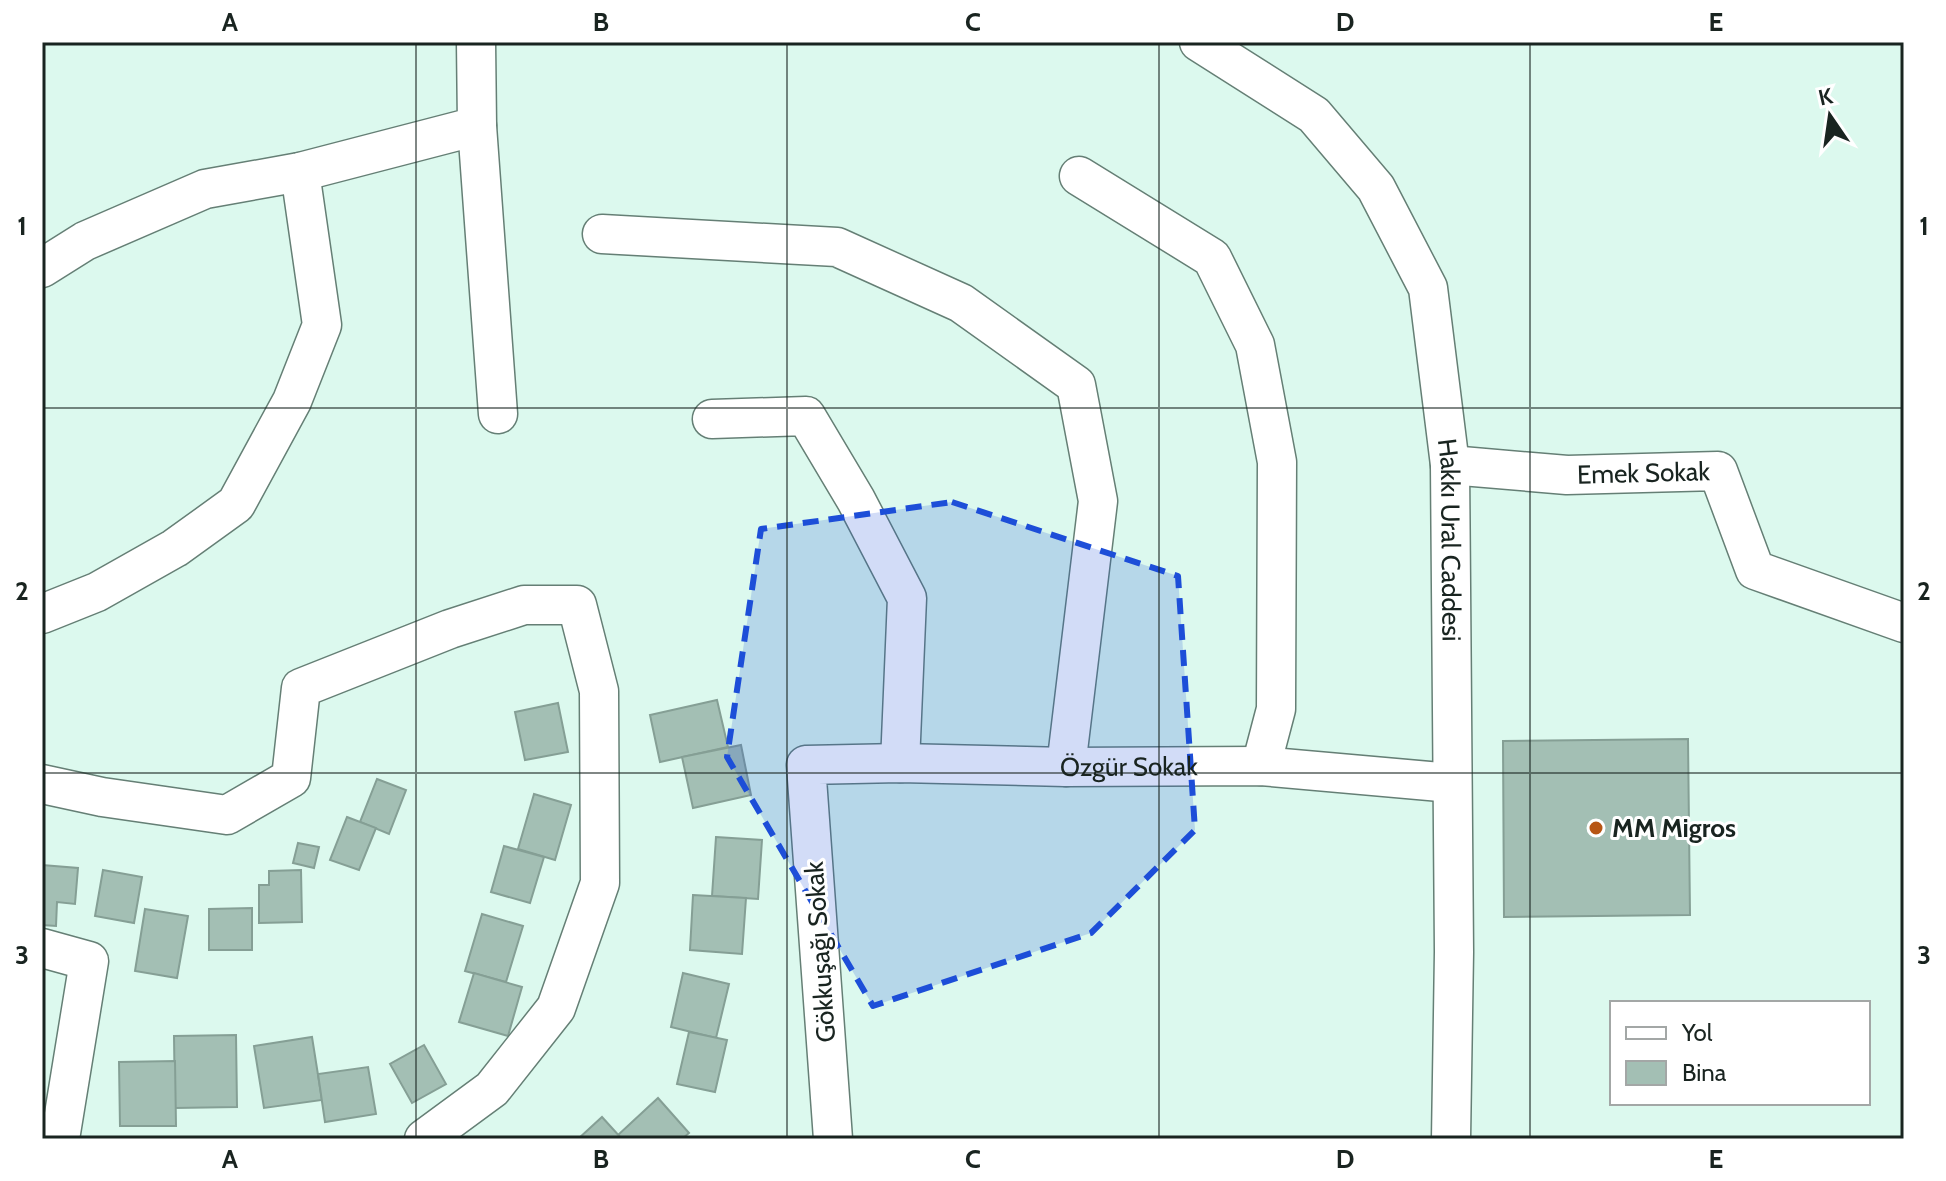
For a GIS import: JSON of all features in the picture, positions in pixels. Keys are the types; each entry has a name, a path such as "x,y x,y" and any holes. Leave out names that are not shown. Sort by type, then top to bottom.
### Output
{"street":[{"path":"476,42 477,126 498,414"},
{"name":"Hakkı Ural Caddesi","path":"1199,42 1314,115 1376,188 1428,288 1450,465 1454,952 1451,1139"},
{"path":"42,268 85,241 205,189 300,172 477,126"},
{"path":"42,614 97,592 175,548 236,504 292,401 322,325 300,172"},
{"path":"1079,176 1212,258 1255,345 1277,462 1276,709 1261,766"},
{"path":"602,234 837,247 961,303 1076,385 1098,501 1066,767"},
{"path":"712,419 806,416 856,500 907,598 900,763"},
{"name":"Emek Sokak","path":"1450,465 1567,475 1718,471 1755,570 1904,623"},
{"path":"42,784 102,797 227,815 291,778 301,688 450,629 524,605 577,605 599,691 600,883 556,1008 492,1089 424,1139"},
{"name":"Özgür Sokak","path":"806,765 1261,766 1452,783"},
{"name":"Gökkuşağı Sokak","path":"806,765 833,1139"},
{"path":"42,948 89,961 60,1139"}],"highlighted area":[{"path":"952,502 1178,576 1195,830 1091,933 873,1006 727,757 761,529"}],"building":[{"path":"717,700 728,747 660,762 650,715"},
{"path":"558,703 568,752 525,760 515,712"},
{"name":"MM Migros","path":"1688,739 1690,915 1504,917 1503,741"},
{"path":"741,745 751,795 693,808 682,757"},
{"path":"377,779 406,790 389,834 360,822"},
{"path":"534,794 571,805 555,860 518,849"},
{"path":"347,817 376,828 359,870 330,860"},
{"path":"716,837 762,840 758,899 712,896"},
{"path":"298,843 319,847 314,868 293,863"},
{"path":"504,846 544,857 530,903 491,892"},
{"path":"42,865 78,868 75,904 57,902 56,926 42,925"},
{"path":"103,870 142,877 134,923 95,916"},
{"path":"301,870 302,922 259,923 259,885 269,885 269,871"},
{"path":"693,895 746,898 742,954 690,950"},
{"path":"252,908 252,950 209,950 209,909"},
{"path":"145,909 188,916 177,978 135,971"},
{"path":"482,914 523,926 506,982 465,971"},
{"path":"474,973 522,987 508,1036 459,1022"},
{"path":"683,973 729,984 716,1038 671,1027"},
{"path":"689,1032 727,1040 715,1092 677,1084"},
{"path":"236,1035 237,1107 175,1108 174,1036"},
{"path":"312,1037 322,1100 264,1108 254,1046"},
{"path":"424,1045 446,1084 412,1103 390,1064"},
{"path":"175,1061 176,1126 120,1126 119,1062"},
{"path":"368,1067 376,1114 325,1122 318,1074"},
{"path":"658,1098 689,1133 682,1139 622,1139 618,1135"},
{"path":"602,1117 622,1139 578,1139"}],"place":[{"name":"MM Migros","path":"1596,828"}]}
